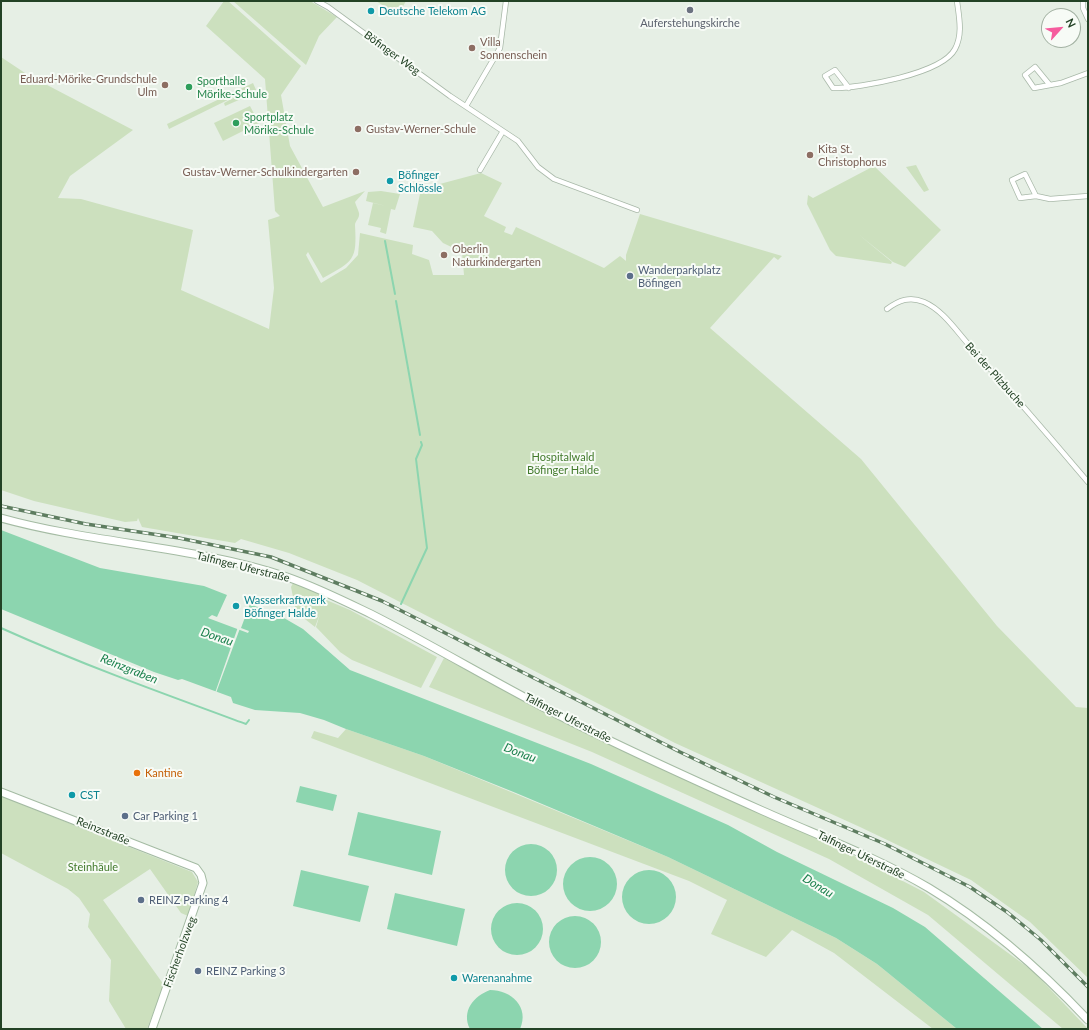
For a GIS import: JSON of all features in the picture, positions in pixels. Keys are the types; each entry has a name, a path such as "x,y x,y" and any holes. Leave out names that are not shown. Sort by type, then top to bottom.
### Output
{"street":[{"name":"Böfinger Weg","path":"317,1 328,7 466,106 522,144 538,167 554,180 637,210"},
{"path":"466,106 499,51 506,1"},
{"path":"849,88 834,70 825,76 833,88 849,88 880,83 920,71 942,62 951,55 955,49 960,32 957,1"},
{"path":"1083,1 1083,8 1088,19"},
{"path":"1049,84 1035,67 1025,75 1034,88 1049,84 1061,83 1088,73"},
{"path":"480,170 503,131"},
{"path":"1036,196 1025,174 1012,180 1020,198 1036,196 1050,199 1088,196"},
{"name":"Bei der Pilzbuche","path":"888,308 898,301 910,299 925,302 939,312 1007,387 1088,482"},
{"name":"Talfinger Uferstraße","path":"1,518 52,530 194,554 250,566 287,577 338,598 444,652 571,721 730,796 850,848 928,888 1012,947 1033,964 1088,1020"},
{"name":"Reinzstraße","path":"1,792 196,868 201,875"},
{"name":"Fischerholzweg","path":"152,1029 194,914 203,883 201,875"}],"green space":[{"name":"Hospitalwald Böfinger Halde","path":"224,1 228,1 301,66 281,95 290,146 323,207 365,191 355,202 359,215 355,225 355,246 354,253 347,263 323,278 308,252 306,255 321,283 346,268 358,255 360,233 413,245 412,254 429,260 433,275 464,275 462,252 443,243 432,231 413,227 421,189 481,173 502,183 484,216 506,227 504,232 512,235 516,227 604,268 620,256 626,261 626,255 640,214 782,256 778,260 774,257 710,328 861,459 997,626 1076,707 1088,708 1088,978 1030,922 971,880 860,827 675,743 357,580 289,553 241,539 235,543 142,527 138,518 137,521 125,522 34,501 1,490 1,57 28,75 133,130 70,176 58,198 81,199 193,230 181,290 269,329 274,288 268,220 280,216 275,211 265,79 206,26"},
{"path":"233,1 310,1 337,17 319,36 306,65"},
{"path":"376,1 406,1 398,15"},
{"path":"253,83 257,92 225,106 224,103 248,90 169,129 167,124"},
{"name":"Sportplatz Mörike-Schule","path":"250,106 259,123 223,141 214,123"},
{"path":"916,165 929,190 924,192 906,167"},
{"path":"874,166 941,230 905,267 893,262 858,234 892,262 891,264 836,256 830,250 807,204 808,195 813,198"},
{"path":"381,191 400,194 395,210 391,209 386,234 380,232 381,228 368,225 373,203 386,206 366,201 368,192"},
{"path":"293,583 325,595 324,599 350,610 437,657 421,688 352,660 340,652 316,627 320,614 315,627 296,612 291,587"},
{"path":"444,658 568,724 839,848 924,892 1033,971 1088,1029 1063,1029 928,915 829,859 592,752 429,687"},
{"path":"346,729 424,756 668,857 836,938 877,964 957,1029 933,1029 834,953 792,930 766,957 711,934 727,900 689,881 311,738 314,731 338,738"},
{"name":"Steinhäule","path":"1,796 192,872 198,882 188,916 181,913 150,869 103,900 164,985 147,1029 126,1029 109,1001 111,960 88,927 90,914 79,898 68,889 1,853"}],"water":[{"name":"Donau","path":"1,530 100,568 204,586 227,595 217,617 212,615 208,618 248,633 249,631 241,628 250,604 284,618 303,629 350,670 591,764 728,825 777,852 893,908 925,927 1043,1029 957,1029 877,964 836,938 668,857 424,756 324,720 300,713 255,710 233,703 231,697 182,679 178,680 154,672 1,609"},
{"path":"300,786 337,795 333,811 296,802"},
{"path":"358,812 441,831 432,875 348,855"},
{"path":"526,844 536,844 550,851 557,865 557,875 550,889 536,896 526,896 516,892 509,885 505,875 505,865 509,855 516,848"},
{"path":"590,857 600,859 609,865 615,874 617,884 615,894 609,903 600,909 590,911 580,909 571,903 565,894 563,884 565,874 571,865 580,859"},
{"path":"301,870 369,886 360,922 293,906"},
{"path":"644,870 654,870 664,874 672,882 676,892 676,902 672,912 664,920 654,924 644,924 634,920 626,912 622,902 622,892 626,882 634,874"},
{"path":"395,893 465,909 457,946 387,929"},
{"path":"512,903 522,903 536,910 543,924 543,934 536,948 522,955 512,955 502,951 495,944 491,934 491,924 495,914 502,907"},
{"path":"570,916 580,916 594,923 601,937 601,947 594,961 580,968 570,968 560,964 553,957 549,947 549,937 553,927 560,920"},
{"path":"490,990 505,993 517,1001 522,1014 520,1029 470,1029 467,1016 468,1010 474,1000"}],"pier":[{"path":"250,602 252,604 249,604 215,693 238,627 248,603"}],"waterway":[{"path":"385,241 395,294"},
{"path":"396,301 420,435"},
{"path":"401,604 427,548 416,459 422,445 421,442"},
{"name":"Reinzgraben","path":"1,628 92,666 184,701 246,724 249,720"}],"railway":[{"path":"1,506 86,524 179,538 271,557 382,601 680,752 774,797 885,844 970,887 1007,912 1041,940 1088,987"}],"place":[{"name":"Auferstehungskirche","path":"690,10"},
{"name":"Deutsche Telekom AG","path":"371,11"},
{"name":"Villa Sonnenschein","path":"472,48"},
{"name":"Eduard-Mörike-Grundschule Ulm","path":"165,85"},
{"name":"Sporthalle Mörike-Schule","path":"189,87"},
{"name":"Sportplatz Mörike-Schule","path":"236,123"},
{"name":"Gustav-Werner-Schule","path":"358,129"},
{"name":"Kita St. Christophorus","path":"810,155"},
{"name":"Gustav-Werner-Schulkindergarten","path":"356,172"},
{"name":"Böfinger Schlössle","path":"390,181"},
{"name":"Oberlin Naturkindergarten","path":"444,255"},
{"name":"Wanderparkplatz Böfingen","path":"630,276"},
{"name":"Wasserkraftwerk Böfinger Halde","path":"236,606"},
{"name":"Kantine","path":"137,773"},
{"name":"CST","path":"72,795"},
{"name":"Car Parking 1","path":"125,816"},
{"name":"REINZ Parking 4","path":"141,900"},
{"name":"REINZ Parking 3","path":"198,971"},
{"name":"Warenanahme","path":"454,978"}]}
